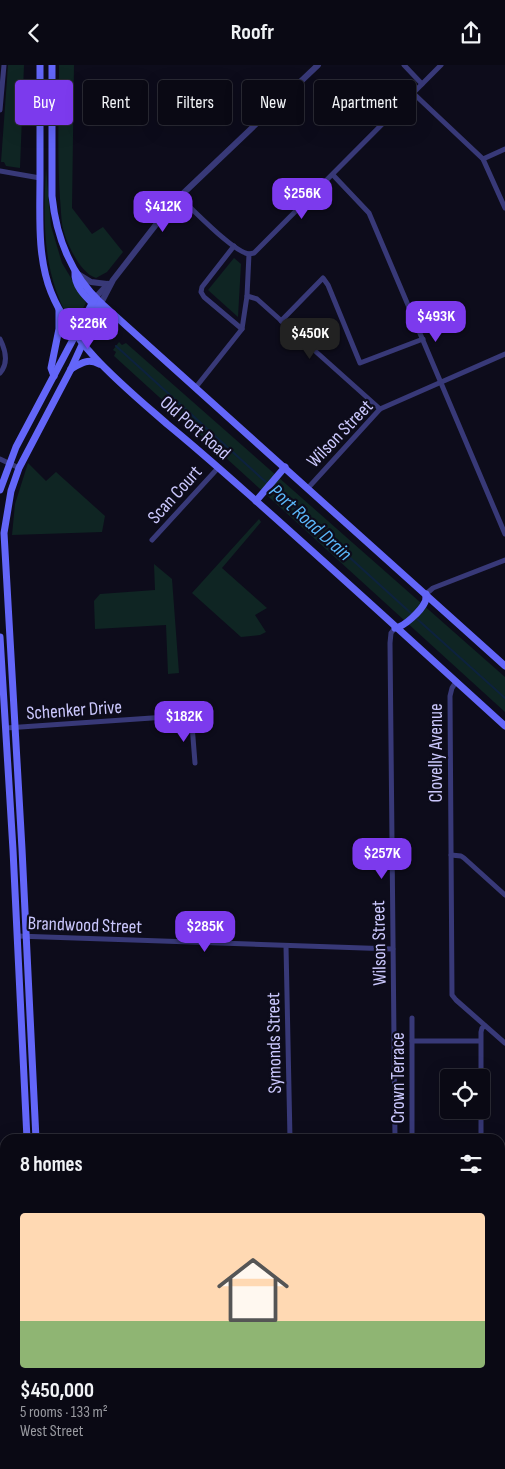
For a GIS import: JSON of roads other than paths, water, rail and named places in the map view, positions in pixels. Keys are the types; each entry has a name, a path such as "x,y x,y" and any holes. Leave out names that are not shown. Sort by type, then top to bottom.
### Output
{"main road":[{"name":"Old Port Road","path":"40,65 40,237 47,281 59,310 77,335 106,368 140,400 218,467 505,726"},
{"path":"52,65 52,196 56,226 75,272"},
{"name":"Old Port Road","path":"75,272 74,280 82,293 196,387 505,666"},
{"path":"0,490 9,463 54,376 97,304"},
{"path":"36,1134 27,936 4,533 11,491 19,468 84,343 97,304"},
{"path":"54,376 51,368 59,329 59,310"},
{"path":"71,369 82,362 92,361 106,368"},
{"path":"256,501 285,467"},
{"path":"395,628 406,624 424,603 426,594"},
{"path":"0,637 26,1134"}],"street":[{"path":"0,110 4,65"},
{"path":"97,304 140,243 179,197 318,65"},
{"path":"404,65 422,84"},
{"path":"416,90 441,65"},
{"path":"416,96 483,159 505,208"},
{"path":"179,197 234,247 244,254 254,253 381,125"},
{"path":"483,159 505,149"},
{"path":"0,171 40,178"},
{"path":"332,175 369,213 505,534"},
{"path":"234,247 202,287 201,292 204,297 242,329"},
{"path":"196,387 242,329 247,296 249,254"},
{"path":"75,272 91,282 107,285"},
{"path":"281,321 323,278 328,285 360,363 423,339"},
{"path":"97,304 107,285 113,280"},
{"path":"247,296 257,299 380,409"},
{"path":"0,339 6,351 5,368 0,373"},
{"name":"Wilson Street","path":"308,488 380,409 505,354"},
{"path":"0,459 19,468"},
{"name":"Scan Court","path":"152,540 218,467"},
{"path":"426,594 433,588 505,560"},
{"name":"Wilson Street","path":"395,628 391,633 390,643 395,1134"},
{"name":"Clovelly Avenue","path":"456,682 450,696 452,995 456,1001 505,1043"},
{"name":"Schenker Drive","path":"6,728 181,716 188,718 192,725 195,763"},
{"path":"451,855 464,858 505,895"},
{"name":"Brandwood Street","path":"17,936 393,949"},
{"name":"Symonds Street","path":"286,946 290,1134"},
{"name":"Crown Terrace","path":"412,1018 412,1134"},
{"path":"480,1069 480,1041 482,1030 485,1026"},
{"path":"412,1041 480,1041"},
{"path":"481,1119 481,1134"}],"waterway":[{"name":"Port Road Drain","path":"116,346 268,484"},
{"name":"Port Road Drain","path":"272,487 413,615"},
{"name":"Port Road Drain","path":"416,618 505,698"}]}
